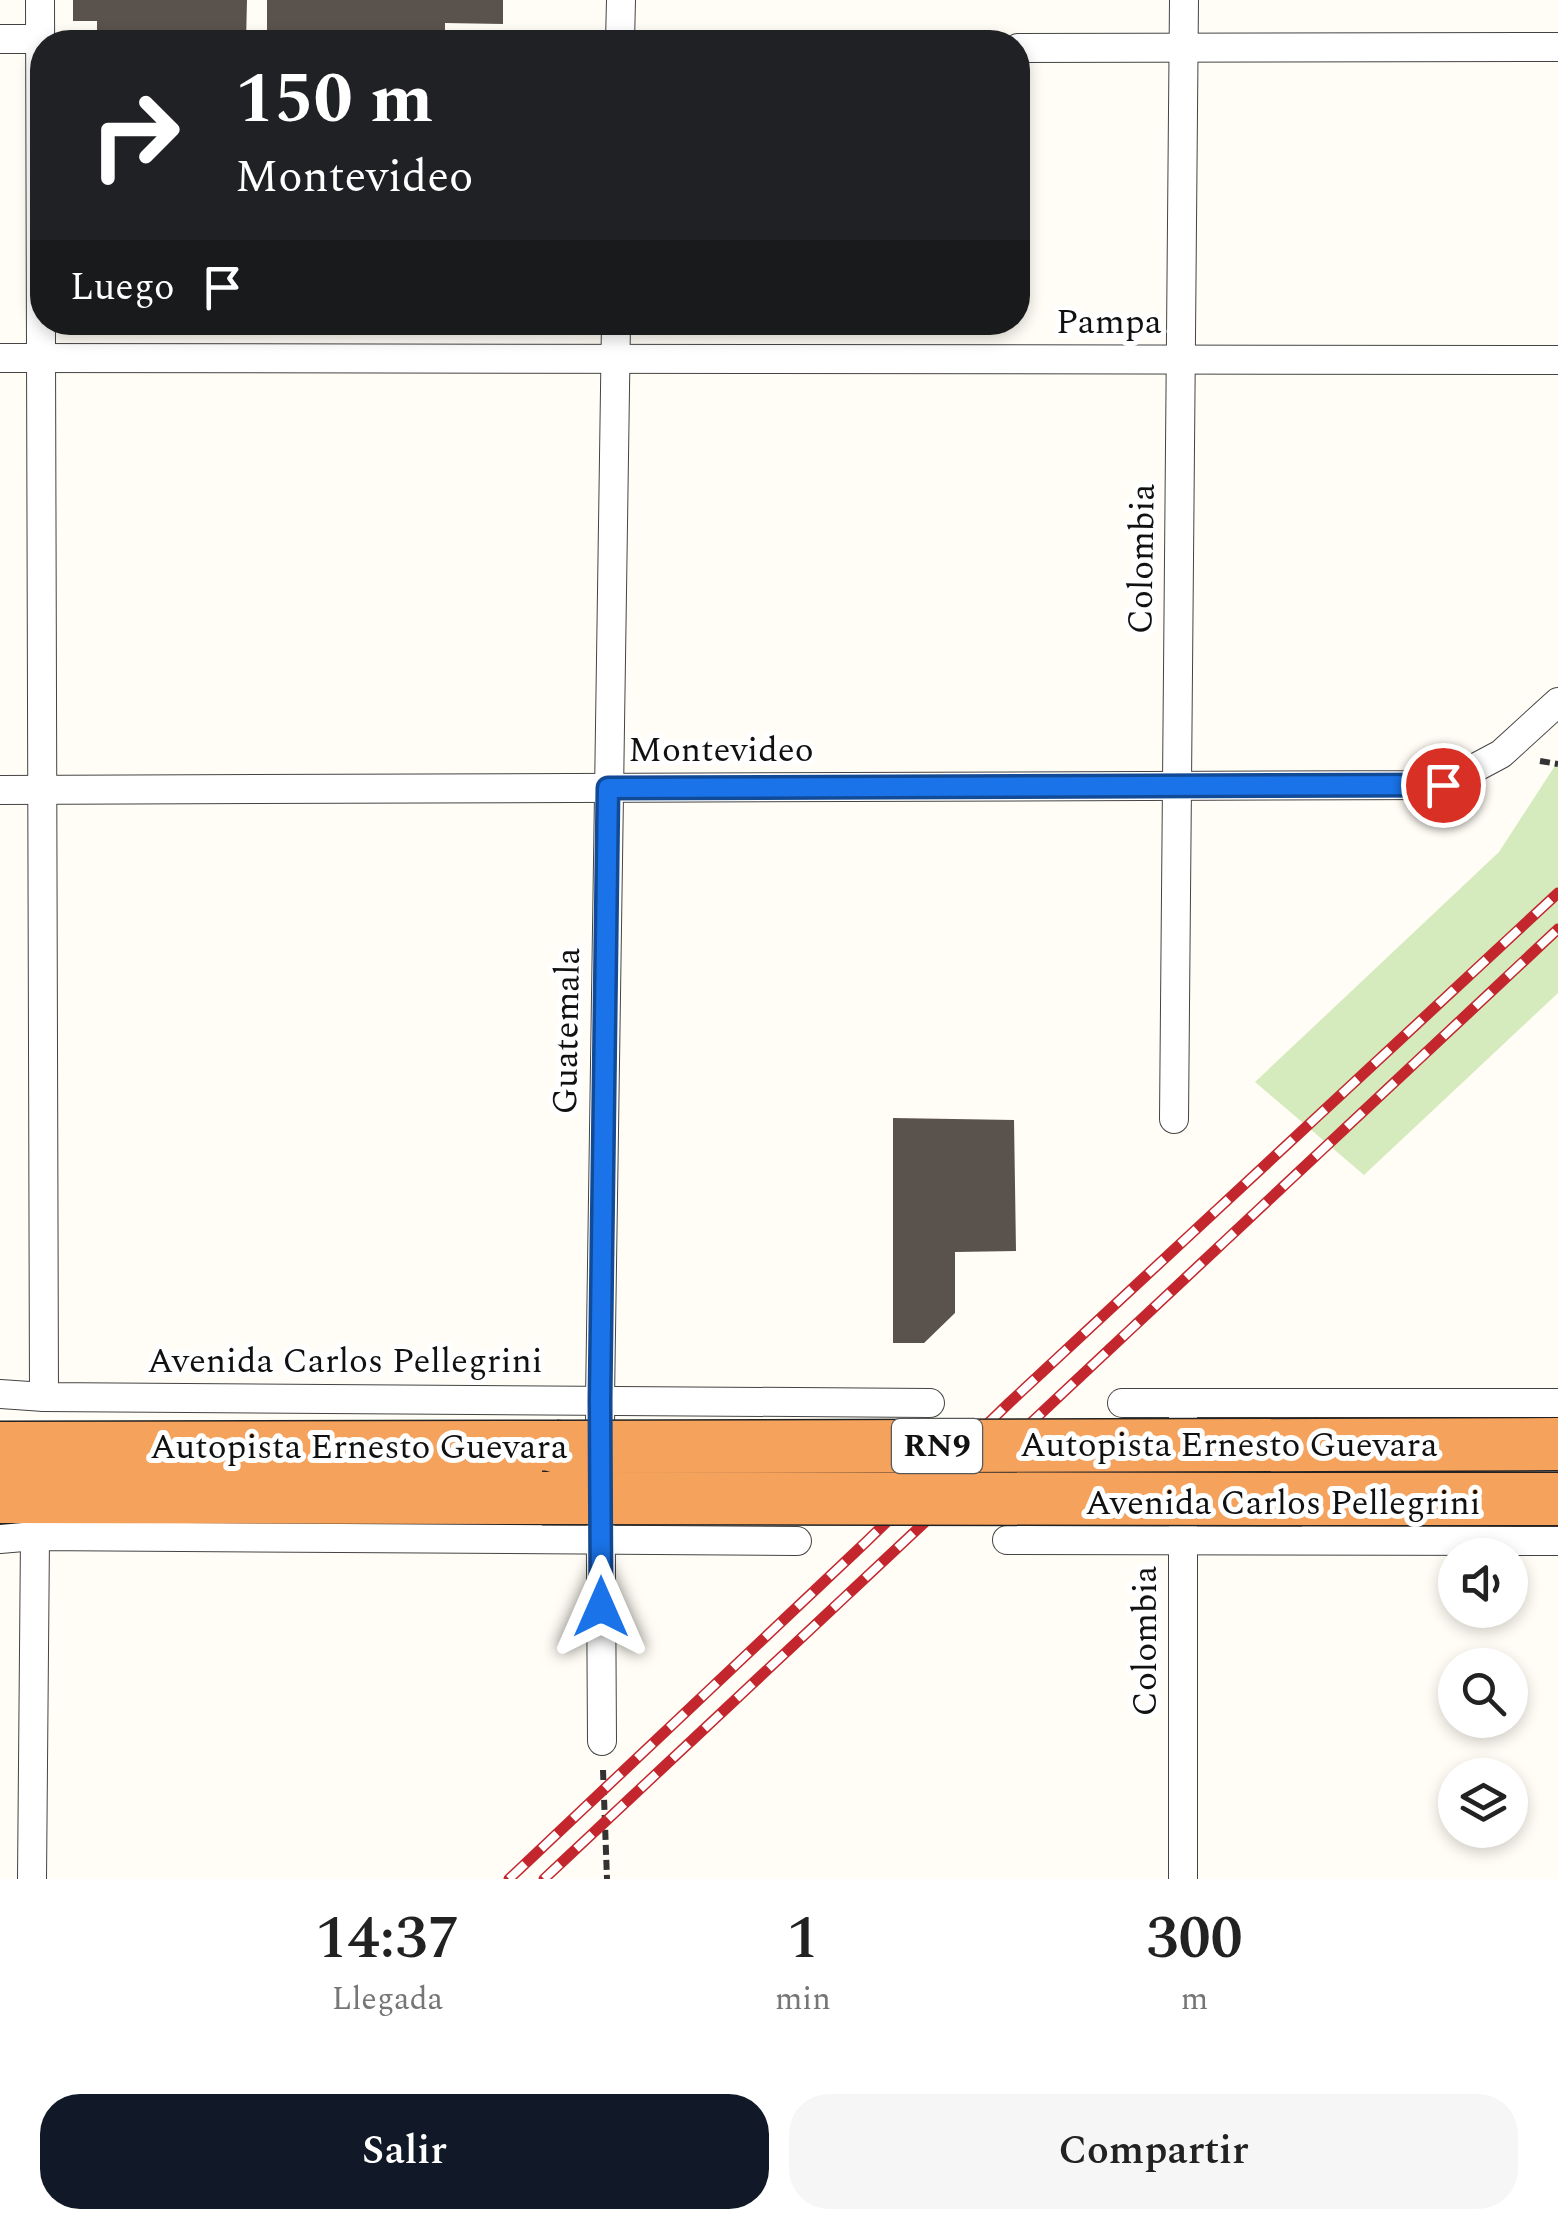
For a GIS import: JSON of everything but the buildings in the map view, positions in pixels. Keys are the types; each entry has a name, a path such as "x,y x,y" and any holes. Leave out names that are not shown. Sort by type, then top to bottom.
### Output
{"highway":[{"name":"Autopista Ernesto Guevara","path":"0,1448 1558,1444"},
{"name":"Autopista Ernesto Guevara","path":"0,1497 1558,1499"}],"street":[{"path":"40,0 40,30"},
{"path":"620,30 621,0"},
{"name":"Colombia","path":"1174,1120 1184,0"},
{"path":"0,39 30,39"},
{"path":"1030,48 1558,47"},
{"path":"40,335 44,1397"},
{"name":"Guatemala","path":"602,1742 600,1400 616,335"},
{"name":"Pampa","path":"0,358 1558,360"},
{"name":"Montevideo","path":"0,790 1443,785 1502,754 1558,702"},
{"name":"Avenida Carlos Pellegrini","path":"0,1394 930,1403"},
{"path":"1122,1403 1558,1403"},
{"name":"Colombia","path":"1183,1404 1183,1879"},
{"path":"32,1879 35,1536"},
{"path":"0,1539 35,1536 797,1542"},
{"name":"Avenida Carlos Pellegrini","path":"1007,1540 1558,1540"}],"path":[{"path":"602,1742 607,1879"}],"green space":[{"path":"1558,761 1558,993 1364,1175 1255,1082 1499,852"}],"railway":[{"path":"509,1879 1009,1403 1558,893"},
{"path":"544,1879 1558,929"}],"route":[{"path":"601,1607 608,788 1443,785"}]}
